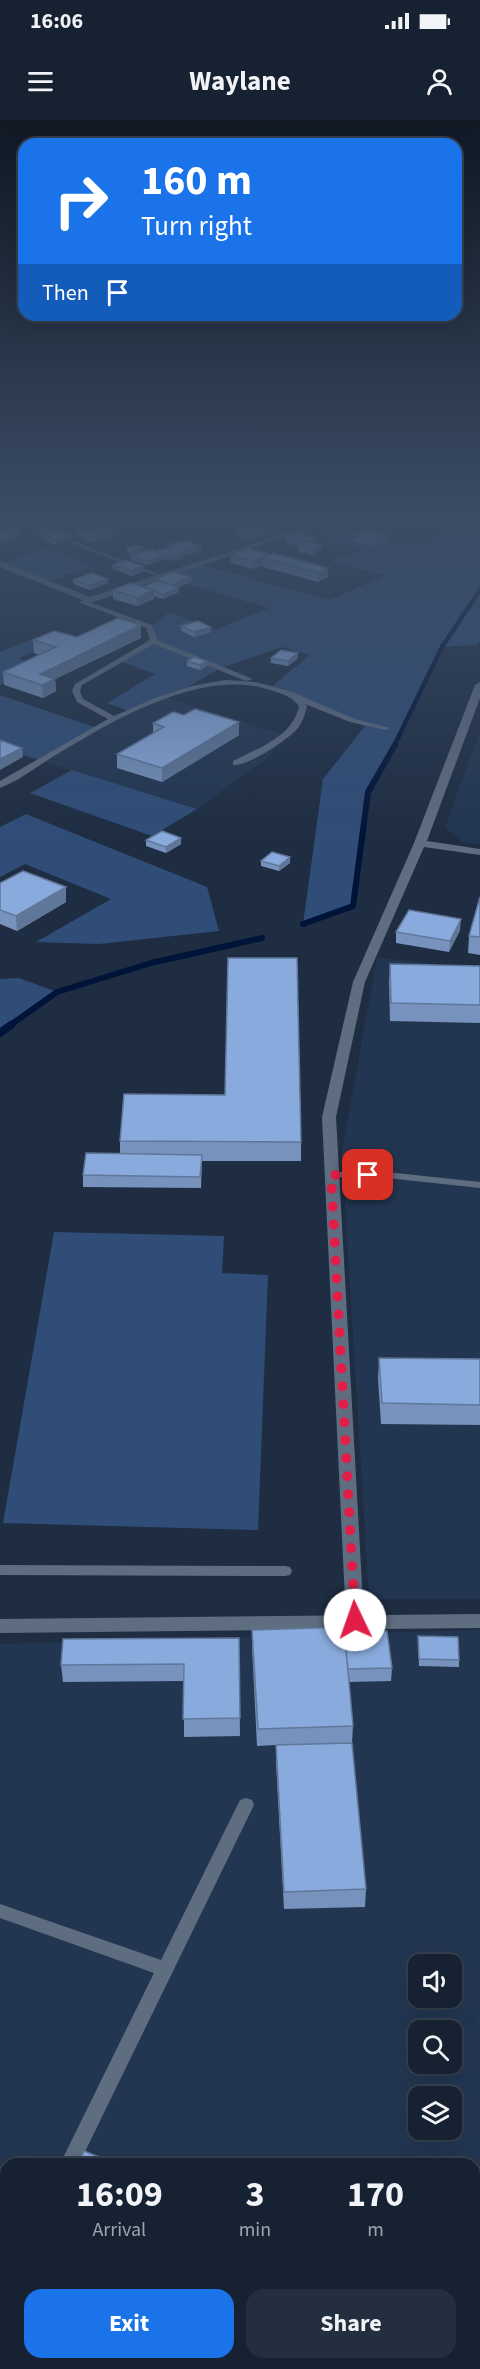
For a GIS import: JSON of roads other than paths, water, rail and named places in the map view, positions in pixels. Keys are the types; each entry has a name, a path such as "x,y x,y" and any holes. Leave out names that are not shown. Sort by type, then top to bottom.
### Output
{"street":[{"path":"355,1620 329,1117 359,982 420,843 480,685"},
{"path":"420,843 480,852"},
{"path":"0,1626 355,1620 480,1621"}],"lane":[{"path":"149,628 154,641 365,725 386,728"},
{"path":"112,719 80,700 76,691 79,684 154,641"},
{"path":"0,785 112,719 205,684 238,682 270,688"},
{"path":"236,763 286,735 303,714 303,706 297,698"},
{"path":"331,1175 387,1175 480,1185"},
{"path":"0,1570 285,1571"},
{"path":"72,2158 246,1805"},
{"path":"0,1911 165,1969"}],"waterway":[{"path":"394,746 442,647 455,628"},
{"path":"303,924 353,906 368,792 395,745"},
{"path":"9,1026 57,992 151,963 262,938"},
{"path":"0,1033 11,1025"}]}
